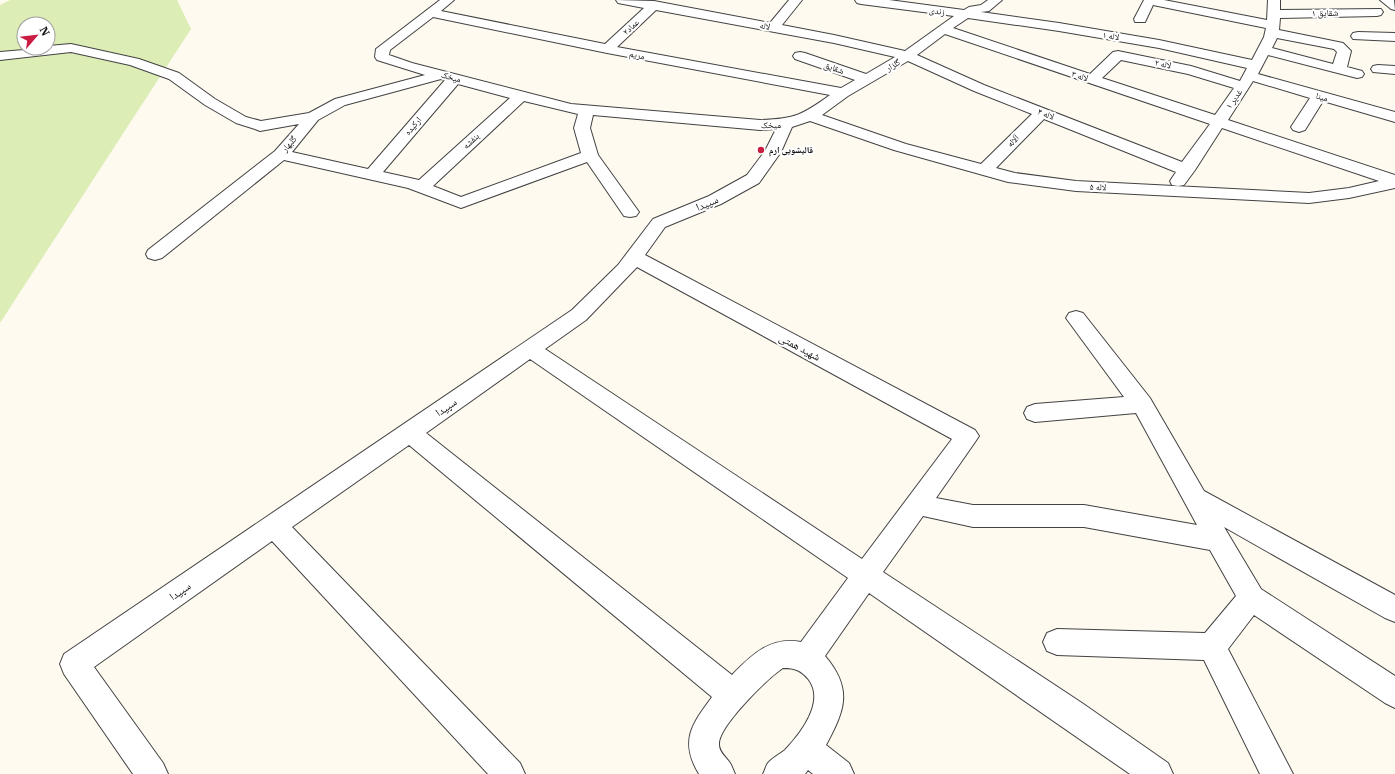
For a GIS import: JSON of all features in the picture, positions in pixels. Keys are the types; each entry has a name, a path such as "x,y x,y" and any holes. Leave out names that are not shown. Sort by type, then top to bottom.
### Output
{"street":[{"path":"431,13 448,0"},
{"name":"لاله","path":"622,0 834,39 907,56"},
{"path":"773,28 796,0"},
{"name":"زندی","path":"861,0 970,8"},
{"name":"گلزار","path":"810,116 843,93 907,56 970,8 985,8 996,0"},
{"path":"1386,0 1395,6"},
{"path":"1140,19 1150,1 1273,18 1338,46 1344,51 1339,69"},
{"name":"عماد۲","path":"607,49 654,6"},
{"name":"لاله ۱","path":"970,8 1059,27 1159,44 1249,76"},
{"name":"شقایق ۱","path":"1273,18 1377,12"},
{"name":"مریم","path":"431,13 607,49 843,93"},
{"name":"میخک","path":"431,13 382,49 382,57 407,66 571,109 760,125 786,124 810,116"},
{"name":"غدیر ۱","path":"1172,190 1187,170 1249,76 1264,50 1273,18"},
{"name":"لاله ۳","path":"943,29 1395,182"},
{"path":"1358,36 1395,37"},
{"path":"0,56 71,48 134,62 174,76 210,102 240,120 260,126 313,117"},
{"path":"1264,50 1357,74"},
{"name":"لاله ۲","path":"1091,80 1118,55 1191,70 1249,76"},
{"name":"شقایق","path":"800,56 867,79"},
{"name":"لاله ۴","path":"907,56 979,88 1187,170"},
{"path":"1378,69 1395,70"},
{"name":"گلبهار","path":"156,254 281,154 313,117 340,102 449,76"},
{"name":"ارکیده","path":"372,174 449,76"},
{"name":"مینا","path":"1249,76 1395,117"},
{"name":"بنفشه","path":"422,187 521,96"},
{"path":"1299,127 1319,96"},
{"path":"587,111 582,128 590,155 630,212"},
{"name":"آلاله","path":"984,170 1042,113"},
{"name":"لاله ۵","path":"810,116 900,147 1014,178 1076,186 1309,198 1349,193 1395,182"},
{"name":"سپیدا","path":"152,774 74,664 579,316 625,269 659,223 715,200 753,179 773,152 786,124"},
{"path":"281,154 372,174 422,187 461,203 590,155"},
{"name":"شهید همتی","path":"633,258 967,436 917,505"},
{"path":"1076,318 1142,404 1251,598 1395,693"},
{"path":"530,349 1071,714 1157,774"},
{"path":"1035,413 1142,404"},
{"path":"410,433 732,694"},
{"path":"1195,498 1395,608"},
{"path":"807,658 917,505 973,516 1084,516 1218,540"},
{"path":"274,526 509,774"},
{"path":"1212,647 1251,598"},
{"path":"1058,642 1212,647"},
{"path":"1212,647 1277,774"},
{"path":"719,774 708,761 703,741 715,718 732,694 762,665 781,654 807,658 825,677 830,700 821,726 807,749 788,768 779,774"},
{"path":"807,749 838,774"}],"green space":[{"path":"10,0 177,0 191,29 0,323 0,5"}],"place":[{"name":"قالیشویی ارم","path":"761,150"}]}
